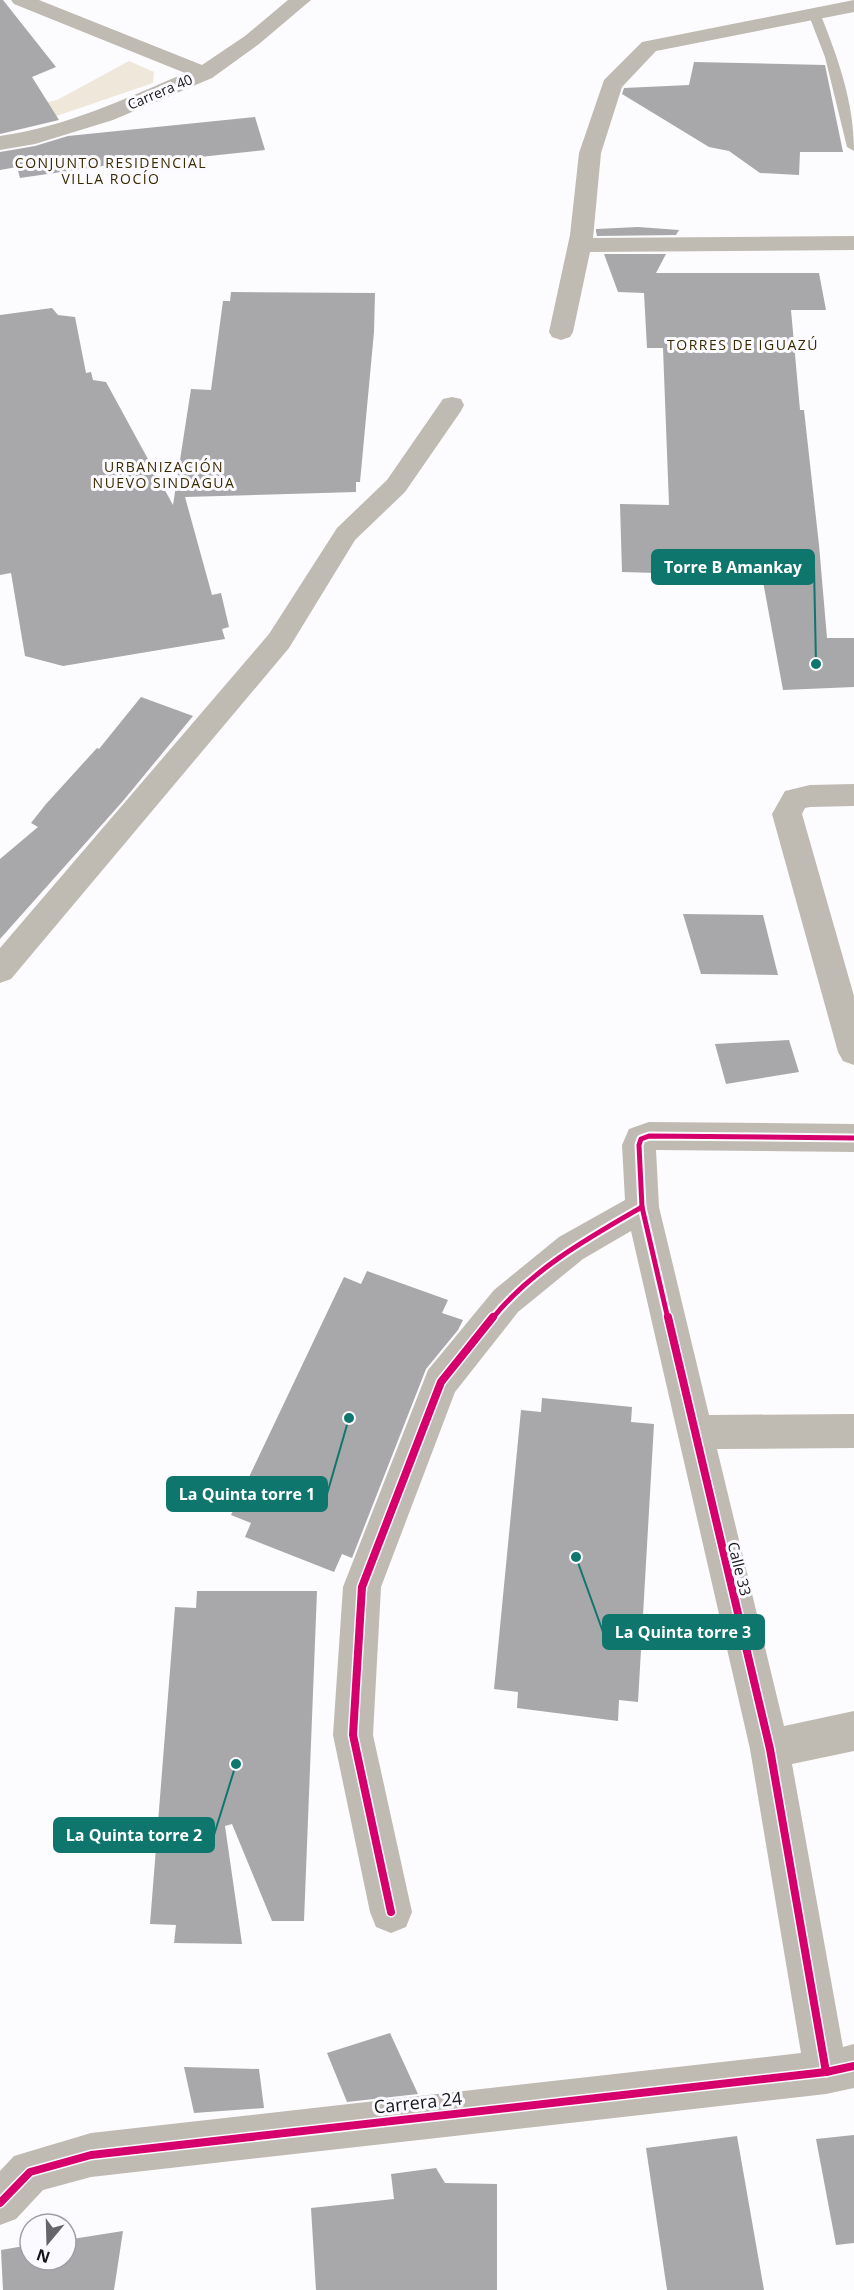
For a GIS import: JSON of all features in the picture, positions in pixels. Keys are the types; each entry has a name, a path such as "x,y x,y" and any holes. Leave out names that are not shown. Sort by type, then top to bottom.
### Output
{"street":[{"path":"21,0 204,73"},
{"path":"266,0 295,5"},
{"name":"Carrera 40","path":"0,142 27,139 105,115 204,73 295,5"},
{"path":"561,332 580,244 590,153 612,85 649,46 854,6"},
{"path":"0,119 27,139"},
{"path":"580,244 854,243"},
{"path":"0,970 279,641 346,534 396,486 452,405"},
{"path":"854,795 810,796 795,799 787,814 854,1052"},
{"name":"Calle 33","path":"840,2069 770,1749 642,1207 639,1145 641,1138 649,1136 854,1138"},
{"path":"391,1912 353,1736 362,1587 441,1382 506,1301 571,1248 642,1207"},
{"path":"694,1432 854,1431"},
{"path":"770,1749 854,1731"},
{"name":"Carrera 24","path":"0,2203 30,2172 92,2155 840,2069"}],"lane":[{"path":"814,13 831,57 854,147"}],"shaded area":[{"path":"129,61 154,72 153,83 36,123 9,110 57,100"}],"building":[{"path":"0,0 3,0 56,67 32,77 59,120 0,134"},
{"path":"694,62 825,65 843,152 800,152 799,175 760,173 729,151 709,147 622,94 624,88 689,85"},
{"path":"255,117 265,150 116,166 116,164 20,178 17,167 0,170 0,152 35,146 68,136"},
{"path":"638,227 679,230 676,235 597,236 596,231 596,229"},
{"path":"604,254 666,254 656,273 819,273 826,310 791,310 800,410 804,410 819,545 827,638 854,638 854,687 783,690 762,576 622,572 620,504 669,505 663,348 647,348 644,293 618,292"},
{"path":"231,292 375,293 374,332 360,482 356,482 356,492 185,497 212,595 221,593 229,627 222,629 225,639 63,666 25,656 11,573 0,575 0,315 52,308 58,315 75,317 86,373 91,372 93,380 106,382 173,505 191,389 211,390 223,301 230,301"},
{"path":"141,697 193,716 123,801 0,939 0,859 38,827 31,823 97,748 99,749"},
{"path":"683,914 763,915 778,975 701,974"},
{"path":"789,1040 799,1072 726,1084 715,1044"},
{"path":"367,1271 448,1300 442,1313 463,1320 458,1330 426,1369 352,1558 342,1554 334,1572 245,1537 251,1523 231,1515 344,1277 361,1284"},
{"path":"542,1398 632,1407 631,1422 654,1424 638,1702 619,1700 618,1721 517,1708 518,1692 494,1689 521,1410 541,1412"},
{"path":"197,1591 317,1591 304,1921 272,1921 232,1824 225,1826 242,1944 174,1943 176,1925 150,1924 175,1607 196,1608"},
{"path":"390,2033 418,2094 347,2102 327,2053"},
{"path":"184,2067 259,2069 264,2108 194,2113"},
{"path":"854,2135 854,2243 836,2245 816,2139"},
{"path":"737,2136 764,2290 667,2290 646,2148"},
{"path":"436,2168 445,2183 497,2184 497,2290 316,2290 311,2208 394,2199 391,2174"},
{"path":"123,2231 114,2290 3,2290 1,2250 18,2247 18,2272 78,2272 78,2238"}],"cycle path":[{"path":"826,2072 770,1749 642,1207 639,1145 641,1139 649,1136 854,1138"},
{"path":"391,1912 353,1735 362,1587 441,1382 506,1301 571,1248 642,1207"},
{"path":"0,2203 30,2172 91,2155 826,2072 854,2066"}],"place":[{"name":"Torre B Amankay","path":"816,664"},
{"name":"La Quinta torre 1","path":"349,1418"},
{"name":"La Quinta torre 3","path":"576,1557"},
{"name":"La Quinta torre 2","path":"236,1764"}],"district":[{"name":"CONJUNTO RESIDENCIAL VILLA ROCÍO","path":"111,172"},
{"name":"TORRES DE IGUAZÚ","path":"743,345"},
{"name":"URBANIZACIÓN NUEVO SINDAGUA","path":"164,475"}]}
